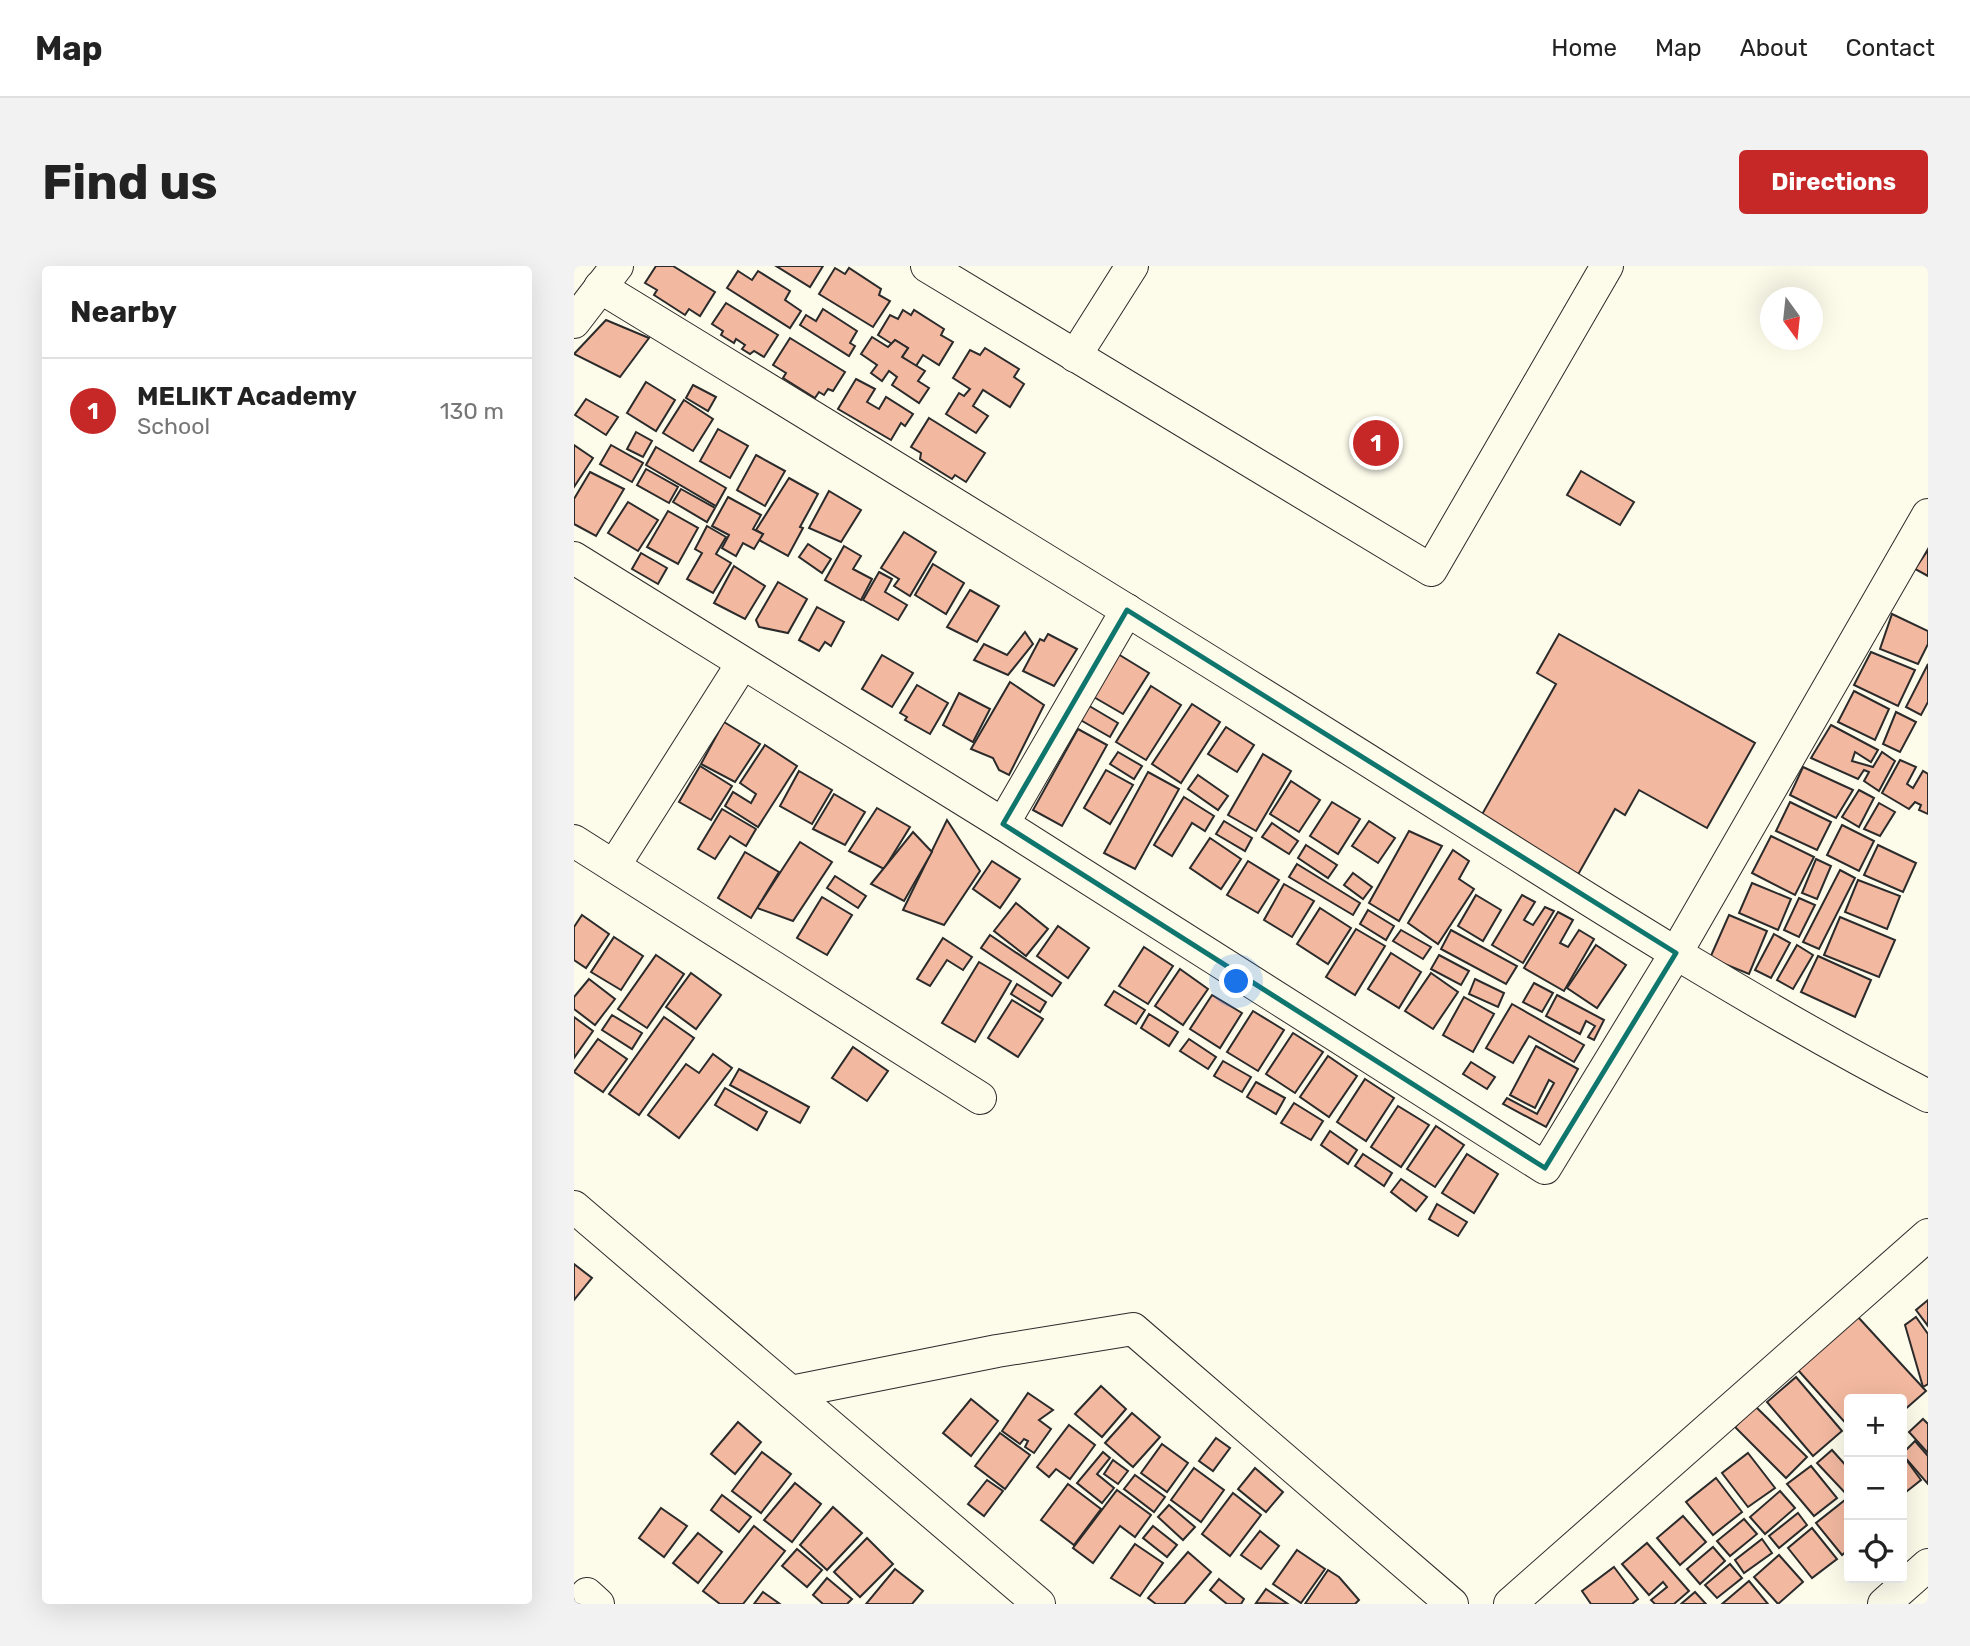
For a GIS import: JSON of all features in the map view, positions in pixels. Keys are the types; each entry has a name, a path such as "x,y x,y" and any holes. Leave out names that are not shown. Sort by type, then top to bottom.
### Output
{"street":[{"path":"927,266 1431,570 1607,266"},
{"path":"1075,356 1132,266"},
{"path":"574,322 609,276 1127,610 1676,953 1872,1067 1928,1096"},
{"path":"574,558 1003,824 1545,1168 1676,953 1928,515"},
{"path":"1003,824 1127,610"},
{"path":"614,866 742,664"},
{"path":"574,841 980,1098"},
{"path":"574,1207 1039,1604"},
{"path":"1510,1604 1928,1235"},
{"path":"791,1392 997,1351 1133,1329 1452,1604"},
{"path":"1884,1604 1928,1565"}],"highlighted area":[{"path":"1127,610 1676,953 1545,1168 1003,824"}],"building":[{"path":"656,266 673,266 715,292 700,316 689,309 685,315 654,295 657,290 645,283"},
{"path":"776,266 823,266 810,287"},
{"path":"835,268 845,274 849,268 881,289 879,295 890,301 873,327 819,294"},
{"path":"738,271 752,280 758,271 790,291 785,300 801,311 790,328 727,288"},
{"path":"726,303 778,335 764,357 754,351 750,354 742,349 745,345 736,339 734,343 721,335 723,331 712,324"},
{"path":"823,309 857,331 850,343 855,346 849,356 800,325 806,315 816,321"},
{"path":"903,310 911,315 914,310 944,329 941,335 953,342 939,365 923,355 916,366 902,357 908,348 895,340 892,344 878,335 890,315 898,319"},
{"path":"606,320 649,338 620,377 574,354"},
{"path":"872,337 888,347 895,340 908,348 902,357 925,371 918,381 929,388 919,403 892,385 897,377 889,371 882,381 871,373 877,365 861,354"},
{"path":"790,338 845,372 833,391 828,389 824,395 819,392 815,398 783,378 786,373 773,365"},
{"path":"985,348 1019,369 1014,377 1024,384 1010,407 983,390 973,406 988,416 976,433 946,414 959,393 964,396 970,389 953,378 970,350 980,355"},
{"path":"856,379 875,389 867,402 879,409 886,397 913,414 905,426 901,423 891,440 838,409"},
{"path":"646,382 675,400 656,431 627,413"},
{"path":"693,385 716,397 708,411 686,398"},
{"path":"586,399 618,417 606,435 575,415"},
{"path":"684,400 713,419 693,451 663,433"},
{"path":"929,418 985,453 966,482 955,475 952,479 920,459 921,453 911,447"},
{"path":"718,429 748,446 730,478 700,461"},
{"path":"636,432 652,441 643,457 627,449"},
{"path":"574,445 593,458 574,487"},
{"path":"611,445 643,463 632,482 600,464"},
{"path":"656,447 726,488 716,506 646,465"},
{"path":"756,455 785,471 765,506 737,490"},
{"path":"646,469 678,487 669,503 637,485"},
{"path":"1581,471 1634,502 1620,525 1567,495"},
{"path":"590,472 624,489 596,536 574,524 574,499"},
{"path":"789,478 818,494 788,556 759,540 763,534 756,530"},
{"path":"681,489 715,508 707,522 673,502"},
{"path":"829,491 861,510 841,542 809,528"},
{"path":"728,497 761,515 753,529 763,534 754,549 743,543 736,556 722,548 729,535 712,526"},
{"path":"628,502 658,520 638,551 608,533"},
{"path":"668,511 698,528 678,564 647,547"},
{"path":"707,526 726,537 716,554 731,563 713,593 687,579 702,553 695,549"},
{"path":"904,532 936,552 910,596 894,586 899,579 881,568"},
{"path":"808,544 831,559 822,573 799,557"},
{"path":"844,546 861,556 853,569 872,579 861,600 825,580"},
{"path":"1928,550 1928,576 1915,569"},
{"path":"641,553 667,568 658,584 632,569"},
{"path":"933,564 964,583 946,614 915,595"},
{"path":"734,566 765,586 745,619 714,603"},
{"path":"879,572 892,579 885,592 907,605 898,620 863,600"},
{"path":"778,582 807,599 788,633 759,627 756,620"},
{"path":"970,590 999,606 977,642 947,627"},
{"path":"817,607 844,622 831,646 825,642 819,651 799,640"},
{"path":"1892,614 1928,631 1928,644 1918,664 1880,649"},
{"path":"1025,632 1033,644 1008,675 974,660 984,644 1007,655"},
{"path":"1048,634 1077,649 1054,686 1023,671 1040,639 1044,641"},
{"path":"1559,634 1755,743 1707,828 1639,790 1625,815 1615,809 1575,880 1476,825 1556,684 1537,673"},
{"path":"1871,652 1915,670 1898,706 1854,685"},
{"path":"1118,654 1149,673 1123,714 1092,696"},
{"path":"882,655 913,673 892,707 862,689"},
{"path":"1928,664 1928,702 1921,715 1906,707"},
{"path":"1010,682 1044,705 1009,775 999,770 993,758 971,749"},
{"path":"917,685 948,703 930,734 905,720 907,717 900,713"},
{"path":"1151,686 1181,705 1146,760 1116,742"},
{"path":"1854,691 1889,709 1875,740 1838,722"},
{"path":"959,693 990,709 973,742 943,725"},
{"path":"1086,704 1118,723 1110,737 1077,718"},
{"path":"1192,704 1220,722 1181,783 1152,764"},
{"path":"1896,712 1916,722 1900,752 1883,744"},
{"path":"724,722 760,744 735,782 701,764"},
{"path":"1831,725 1878,750 1871,762 1855,752 1852,761 1873,767 1882,752 1895,761 1879,791 1864,781 1869,772 1864,770 1858,779 1811,758"},
{"path":"1226,727 1254,745 1237,772 1208,754"},
{"path":"1078,729 1107,745 1062,826 1033,810"},
{"path":"765,745 797,766 758,827 725,806 733,792 751,803 756,794 740,783"},
{"path":"1118,752 1142,766 1134,779 1110,764"},
{"path":"1263,754 1291,771 1256,831 1228,815"},
{"path":"1900,760 1916,767 1907,784 1913,788 1923,771 1928,774 1928,814 1919,810 1921,805 1915,802 1909,809 1882,793"},
{"path":"700,766 732,786 711,820 679,802"},
{"path":"1803,767 1853,790 1836,818 1790,795"},
{"path":"1106,770 1133,785 1110,824 1084,808"},
{"path":"799,771 832,790 812,824 780,806"},
{"path":"1148,772 1179,789 1135,869 1104,853"},
{"path":"1198,775 1228,796 1218,810 1188,789"},
{"path":"1291,781 1320,800 1299,832 1270,814"},
{"path":"1859,790 1874,798 1859,827 1842,817"},
{"path":"834,794 865,812 845,845 813,829"},
{"path":"1184,797 1214,816 1205,831 1192,823 1172,856 1154,845"},
{"path":"1332,802 1360,819 1338,854 1310,836"},
{"path":"1790,802 1831,822 1817,850 1776,831"},
{"path":"1879,803 1895,812 1880,836 1864,829"},
{"path":"877,808 910,827 884,869 849,851"},
{"path":"722,809 756,829 746,846 730,836 715,859 698,849"},
{"path":"947,820 980,871 944,925 903,910"},
{"path":"1224,821 1252,838 1245,851 1216,834"},
{"path":"1369,821 1395,838 1378,863 1352,846"},
{"path":"1272,823 1298,841 1289,854 1262,837"},
{"path":"1842,825 1874,841 1859,871 1827,855"},
{"path":"1409,831 1442,846 1399,921 1369,903"},
{"path":"913,832 932,852 904,901 871,884"},
{"path":"1771,836 1814,857 1795,895 1752,873"},
{"path":"1210,838 1241,859 1221,889 1190,868"},
{"path":"800,842 832,862 793,921 757,908"},
{"path":"1306,845 1337,865 1328,878 1298,858"},
{"path":"1878,845 1916,863 1903,892 1864,875"},
{"path":"1453,850 1469,861 1459,879 1474,889 1438,944 1408,923"},
{"path":"745,852 779,872 751,918 718,898"},
{"path":"1816,859 1831,866 1817,899 1802,893"},
{"path":"992,861 1020,879 1000,908 973,889"},
{"path":"1248,861 1279,880 1258,913 1227,895"},
{"path":"1297,864 1360,903 1353,915 1289,877"},
{"path":"1840,870 1855,878 1819,949 1803,942"},
{"path":"1353,873 1372,887 1363,899 1344,885"},
{"path":"835,876 866,896 858,908 827,888"},
{"path":"1858,880 1900,896 1887,929 1845,912"},
{"path":"1752,883 1791,899 1778,930 1739,913"},
{"path":"1284,884 1314,901 1292,937 1264,920"},
{"path":"1476,895 1501,910 1483,941 1458,926"},
{"path":"1522,895 1535,902 1524,920 1533,925 1545,907 1554,911 1523,963 1492,945"},
{"path":"822,897 852,915 827,955 797,938"},
{"path":"1799,898 1815,905 1799,937 1784,930"},
{"path":"1016,903 1048,929 1026,956 994,931"},
{"path":"1320,908 1351,928 1328,964 1297,944"},
{"path":"1368,910 1394,926 1386,940 1360,924"},
{"path":"1558,912 1573,920 1560,943 1568,947 1579,930 1594,939 1564,991 1524,968"},
{"path":"582,915 609,934 586,968 574,960 574,927"},
{"path":"1729,915 1767,931 1749,974 1710,958"},
{"path":"1840,917 1895,940 1879,977 1824,955"},
{"path":"1058,926 1089,948 1068,978 1037,956"},
{"path":"1356,929 1385,946 1355,995 1326,977"},
{"path":"1401,930 1431,947 1423,959 1393,941"},
{"path":"1451,930 1517,966 1506,984 1441,949"},
{"path":"1774,934 1790,943 1771,978 1755,970"},
{"path":"990,935 1061,983 1052,996 981,948"},
{"path":"614,937 643,956 621,990 591,972"},
{"path":"943,938 972,957 963,970 947,960 930,986 917,979"},
{"path":"1596,945 1626,965 1597,1008 1567,988"},
{"path":"1797,945 1813,955 1793,989 1777,980"},
{"path":"1144,947 1173,966 1148,1004 1119,986"},
{"path":"1391,953 1421,972 1399,1008 1368,989"},
{"path":"656,955 684,974 647,1028 618,1009"},
{"path":"1439,955 1469,971 1461,985 1431,969"},
{"path":"1818,956 1871,980 1855,1017 1801,992"},
{"path":"979,962 1011,981 975,1042 942,1023"},
{"path":"1180,969 1208,989 1183,1025 1155,1006"},
{"path":"691,973 721,995 696,1029 666,1007"},
{"path":"1431,973 1458,992 1433,1029 1405,1011"},
{"path":"589,979 615,999 595,1025 574,1009 574,997"},
{"path":"1475,979 1504,993 1498,1007 1469,994"},
{"path":"1534,983 1553,993 1542,1012 1523,1002"},
{"path":"1017,984 1046,1002 1040,1012 1011,994"},
{"path":"1114,991 1145,1010 1136,1024 1105,1005"},
{"path":"1212,995 1242,1013 1220,1048 1190,1029"},
{"path":"1557,995 1604,1020 1594,1040 1588,1037 1595,1026 1586,1021 1580,1034 1546,1016"},
{"path":"1464,997 1494,1014 1473,1052 1443,1035"},
{"path":"1012,1000 1043,1019 1018,1057 988,1038"},
{"path":"1512,1004 1584,1045 1574,1062 1529,1036 1513,1063 1486,1048"},
{"path":"1253,1011 1284,1030 1258,1071 1227,1052"},
{"path":"1149,1014 1178,1032 1169,1046 1141,1028"},
{"path":"612,1015 642,1033 632,1049 602,1030"},
{"path":"574,1017 593,1031 574,1058"},
{"path":"664,1017 694,1038 639,1115 609,1094"},
{"path":"1293,1033 1323,1052 1295,1093 1266,1074"},
{"path":"598,1039 627,1059 603,1092 574,1072"},
{"path":"1189,1039 1216,1057 1208,1069 1180,1051"},
{"path":"1536,1046 1578,1069 1546,1127 1503,1104 1507,1098 1537,1114 1554,1083 1549,1080 1535,1108 1510,1095"},
{"path":"853,1047 888,1071 867,1101 832,1078"},
{"path":"713,1054 732,1068 679,1138 648,1115 686,1064 699,1073"},
{"path":"1328,1056 1357,1076 1329,1117 1300,1097"},
{"path":"1223,1061 1251,1077 1242,1092 1214,1076"},
{"path":"1471,1062 1495,1077 1487,1089 1463,1074"},
{"path":"739,1069 809,1107 800,1123 730,1085"},
{"path":"1365,1079 1394,1098 1366,1141 1337,1122"},
{"path":"1256,1082 1285,1098 1276,1114 1247,1097"},
{"path":"725,1088 767,1112 757,1130 715,1105"},
{"path":"1294,1103 1323,1121 1311,1140 1281,1123"},
{"path":"1398,1106 1429,1125 1401,1167 1371,1147"},
{"path":"1436,1126 1464,1145 1435,1187 1407,1169"},
{"path":"1330,1131 1357,1150 1348,1164 1321,1145"},
{"path":"1363,1154 1392,1173 1384,1186 1355,1166"},
{"path":"1467,1154 1498,1174 1474,1213 1442,1193"},
{"path":"1401,1179 1427,1197 1416,1211 1391,1192"},
{"path":"1437,1204 1467,1222 1458,1236 1429,1219"},
{"path":"574,1264 592,1278 574,1300"},
{"path":"1928,1300 1928,1326 1916,1310"},
{"path":"1858,1317 1926,1391 1907,1408 1907,1394 1844,1394 1844,1421 1798,1370"},
{"path":"1916,1317 1928,1334 1928,1384 1923,1387 1905,1325"},
{"path":"1796,1377 1842,1431 1813,1456 1767,1402"},
{"path":"1101,1386 1126,1409 1102,1437 1075,1414"},
{"path":"1028,1393 1053,1410 1039,1420 1051,1429 1034,1453 1025,1447 1028,1441 1024,1439 1020,1444 1002,1431"},
{"path":"971,1399 998,1421 971,1456 943,1433"},
{"path":"1755,1406 1807,1457 1786,1478 1735,1427"},
{"path":"1132,1413 1160,1437 1133,1467 1105,1443"},
{"path":"1923,1419 1928,1424 1928,1453 1909,1432"},
{"path":"738,1422 761,1442 735,1474 711,1454"},
{"path":"1069,1425 1095,1445 1070,1479 1056,1469 1049,1477 1037,1467"},
{"path":"1000,1433 1030,1455 1005,1489 975,1466"},
{"path":"1216,1438 1230,1448 1213,1471 1199,1461"},
{"path":"1915,1441 1928,1456 1928,1484 1907,1460 1907,1449"},
{"path":"1162,1444 1188,1463 1167,1492 1141,1473"},
{"path":"1832,1450 1844,1463 1844,1492 1817,1463"},
{"path":"762,1452 791,1474 761,1513 732,1491"},
{"path":"1103,1452 1110,1458 1097,1474 1114,1488 1102,1503 1077,1483"},
{"path":"1748,1453 1775,1488 1748,1507 1722,1473"},
{"path":"1113,1460 1128,1471 1118,1484 1104,1474"},
{"path":"1907,1461 1921,1480 1907,1491"},
{"path":"1811,1466 1837,1498 1814,1516 1787,1484"},
{"path":"1194,1468 1224,1490 1201,1522 1171,1500"},
{"path":"1255,1468 1283,1492 1266,1512 1238,1489"},
{"path":"1135,1475 1165,1497 1154,1512 1124,1489"},
{"path":"1716,1478 1742,1512 1713,1535 1686,1502"},
{"path":"987,1480 1003,1491 984,1516 968,1504"},
{"path":"795,1483 821,1504 792,1542 764,1520"},
{"path":"1068,1484 1101,1509 1074,1545 1041,1520"},
{"path":"1117,1490 1151,1515 1135,1537 1120,1526 1093,1563 1073,1548"},
{"path":"1780,1491 1795,1508 1765,1534 1750,1517"},
{"path":"1233,1493 1261,1515 1230,1556 1202,1534"},
{"path":"722,1495 751,1517 739,1532 711,1510"},
{"path":"1844,1501 1844,1553 1842,1555 1816,1523"},
{"path":"1169,1505 1195,1527 1183,1540 1158,1517"},
{"path":"833,1507 862,1533 827,1570 800,1545"},
{"path":"661,1508 687,1526 664,1557 639,1538"},
{"path":"1798,1513 1807,1525 1779,1548 1769,1536"},
{"path":"1683,1516 1706,1542 1680,1565 1657,1538"},
{"path":"1744,1519 1757,1534 1730,1556 1717,1541"},
{"path":"754,1526 785,1551 743,1604 720,1604 703,1591"},
{"path":"1153,1526 1177,1545 1167,1557 1143,1538"},
{"path":"1812,1528 1837,1559 1812,1578 1788,1548"},
{"path":"1260,1531 1279,1546 1261,1569 1241,1555"},
{"path":"698,1533 722,1552 698,1583 673,1563"},
{"path":"867,1538 893,1564 860,1597 834,1572"},
{"path":"1762,1539 1772,1553 1744,1573 1735,1560"},
{"path":"1647,1543 1689,1591 1674,1604 1655,1604 1651,1600 1667,1587 1663,1582 1649,1595 1622,1564"},
{"path":"1135,1544 1163,1563 1140,1596 1111,1578"},
{"path":"1713,1547 1725,1561 1700,1584 1687,1569"},
{"path":"797,1549 822,1570 807,1587 782,1566"},
{"path":"1297,1550 1325,1569 1301,1603 1273,1584"},
{"path":"1188,1552 1211,1572 1184,1604 1156,1604 1148,1598"},
{"path":"1779,1555 1803,1582 1778,1604 1754,1577"},
{"path":"1730,1564 1742,1578 1717,1598 1705,1585"},
{"path":"1614,1567 1638,1599 1632,1604 1591,1604 1582,1591"},
{"path":"895,1569 923,1591 912,1604 866,1604"},
{"path":"1328,1570 1339,1577 1359,1600 1355,1604 1305,1604"},
{"path":"827,1578 852,1599 847,1604 823,1604 813,1595"},
{"path":"1219,1579 1244,1599 1241,1604 1227,1604 1210,1590"},
{"path":"1749,1581 1768,1604 1722,1604"},
{"path":"1266,1589 1288,1604 1256,1603"},
{"path":"763,1592 780,1604 754,1604"},
{"path":"1695,1592 1706,1604 1681,1604"}],"place":[{"name":"MELIKT Academy","path":"1376,443"}]}
